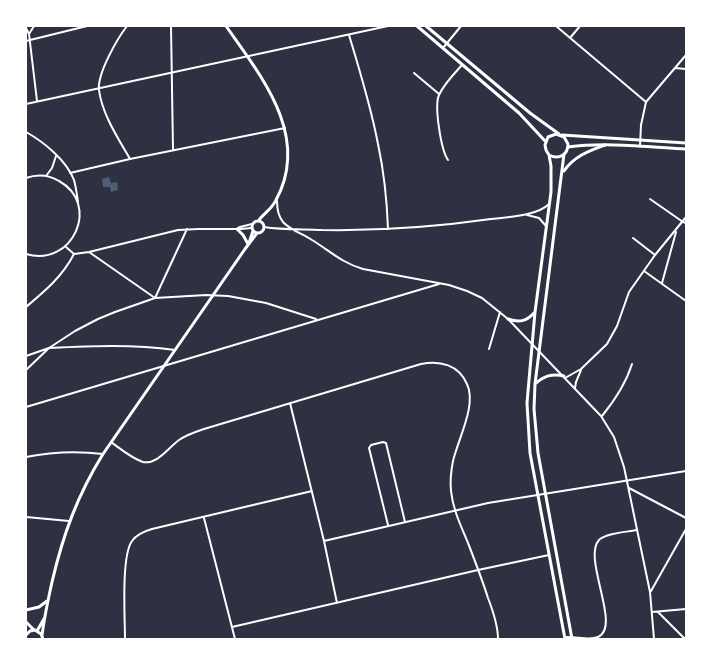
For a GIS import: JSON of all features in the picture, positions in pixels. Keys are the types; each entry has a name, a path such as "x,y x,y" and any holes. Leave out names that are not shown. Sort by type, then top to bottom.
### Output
{"main road":[{"path":"42,638 48,600 60,548 69,521 85,483 111,442 248,244 257,233 263,231 263,222 266,218 266,214 276,200 284,181 287,164 287,144 282,117 262,77 226,26"},
{"path":"417,26 519,113 546,142"},
{"path":"426,26 530,113 567,141 568,147 564,154 563,172 535,384 534,409 535,431 545,495 571,638"},
{"path":"565,638 530,453 527,403 535,312 552,183 549,154 545,148 546,142 551,136 560,135 686,143"},
{"path":"568,147 579,145 605,145 686,149"},
{"path":"563,172 576,158 605,145"},
{"path":"549,154 557,157 564,154"},
{"path":"248,244 255,220 259,220 262,215 266,214"},
{"path":"259,220 263,222"},
{"path":"237,228 248,244"},
{"path":"252,228 257,233"},
{"path":"508,319 518,322 524,321 535,312"},
{"path":"535,384 548,375 564,377"},
{"path":"26,610 39,607 48,600"},
{"path":"26,635 29,632 35,631 45,617"},
{"path":"26,622 42,638"}],"street":[{"path":"29,34 34,26"},
{"path":"26,41 87,26"},
{"path":"127,26 111,51 105,64 98,88 109,122 130,159"},
{"path":"171,26 173,150"},
{"path":"26,104 388,26"},
{"path":"443,48 462,26"},
{"path":"556,26 646,102"},
{"path":"570,38 580,26"},
{"path":"26,28 29,34 37,101"},
{"path":"349,35 367,97 378,144 385,190 388,229"},
{"path":"640,146 642,121 646,102 686,55"},
{"path":"448,160 443,150 437,102 439,94 462,64"},
{"path":"675,68 686,69"},
{"path":"414,73 439,94"},
{"path":"70,173 173,150 285,128"},
{"path":"26,132 41,141 70,173 76,186 79,221 75,235 66,247 60,251 48,255 37,256 26,254"},
{"path":"46,176 52,168 56,156"},
{"path":"26,178 46,176 57,180 67,186 78,205"},
{"path":"650,199 686,223"},
{"path":"276,200 280,218 287,225 314,241 340,260 369,271 441,283 462,289 487,302 508,319 601,416 618,445 628,481 650,592 654,639"},
{"path":"264,227 277,229 388,229 432,226 525,214 543,209 550,204"},
{"path":"525,214 539,218 546,227"},
{"path":"575,388 577,377 582,369 610,340 617,326 629,292 655,255 686,217"},
{"path":"66,247 74,254 89,252 187,229 252,228"},
{"path":"155,298 187,229"},
{"path":"662,283 676,231"},
{"path":"633,238 655,255"},
{"path":"89,252 155,298"},
{"path":"26,307 53,284 61,275 74,254"},
{"path":"644,271 686,301"},
{"path":"26,407 441,283"},
{"path":"26,370 49,348 75,331 115,312 155,298 213,295 255,300 284,308 317,320"},
{"path":"489,349 500,312"},
{"path":"26,356 49,348 122,346 175,350"},
{"path":"111,442 137,459 150,462 158,458 179,440 191,434 220,424 417,365 438,362 447,364 457,371 466,381 470,392 468,409 451,470 451,491 455,510 494,615 498,639"},
{"path":"601,416 625,382 632,364"},
{"path":"564,377 582,369"},
{"path":"290,403 324,541 337,603"},
{"path":"388,526 369,448 371,445 383,442 386,443 405,522"},
{"path":"26,457 48,453 67,452 103,454"},
{"path":"324,541 455,510 511,499 545,495 686,471"},
{"path":"629,488 686,518"},
{"path":"125,639 125,561 130,543 137,536 149,530 312,491"},
{"path":"26,517 69,521"},
{"path":"204,518 235,639"},
{"path":"650,592 686,529"},
{"path":"565,638 584,639 603,634 606,627 595,546 603,537 637,530"},
{"path":"232,627 478,570 550,555"},
{"path":"652,612 686,609"},
{"path":"658,612 685,639"}],"water":[{"path":"109,177 111,183 117,182 118,190 111,192 110,187 103,187 102,179"}]}
